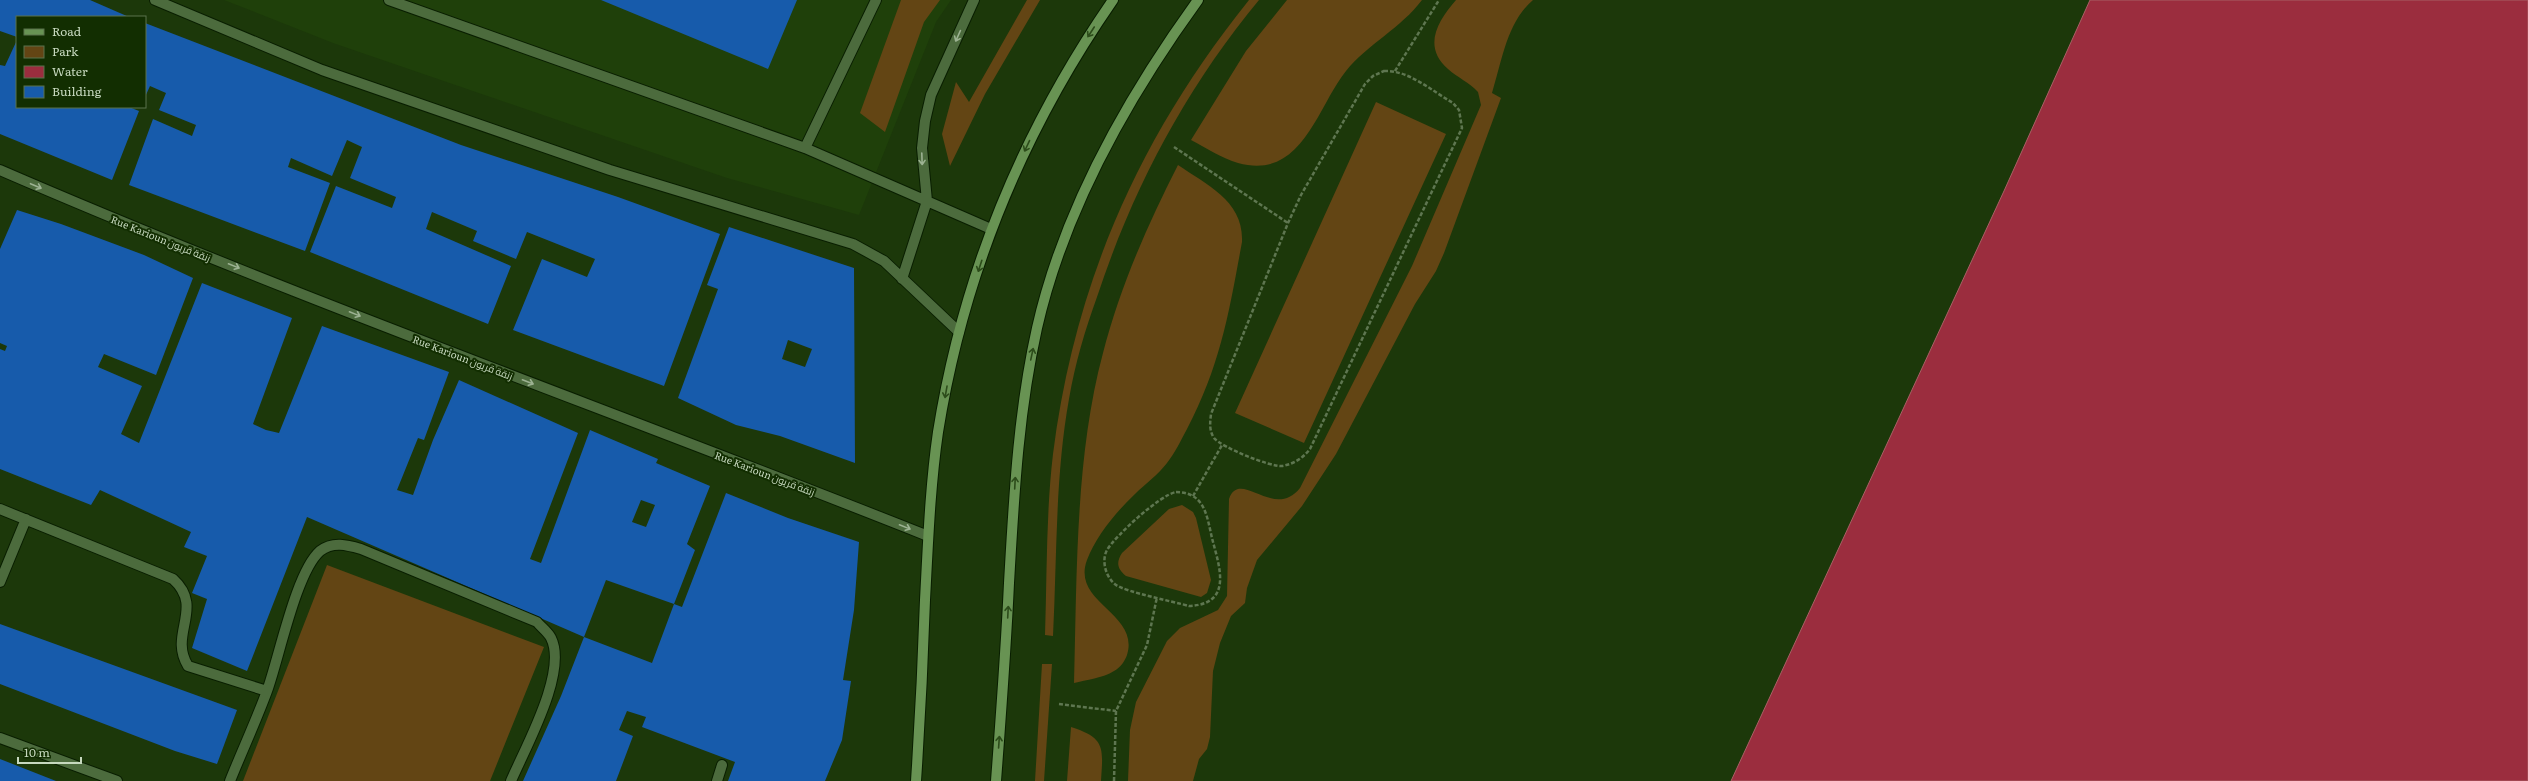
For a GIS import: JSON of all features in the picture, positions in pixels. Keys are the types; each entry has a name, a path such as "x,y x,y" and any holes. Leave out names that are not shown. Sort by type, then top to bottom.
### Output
{"main road":[{"path":"916,781 928,536 938,433 959,332 991,229 1036,128 1062,80 1113,0"},
{"path":"996,781 1017,450 1025,388 1037,326 1055,266 1077,207 1104,150 1168,41 1198,0"}],"street":[{"path":"155,0 322,70 610,170 854,244 884,261 959,332"},
{"path":"389,0 805,148 991,229"},
{"path":"805,148 876,0"},
{"path":"902,279 927,202 922,148 925,122 931,95 974,0"},
{"name":"Rue Karioun زنقة قريون","path":"0,170 100,213 437,347 928,536"},
{"path":"0,509 26,518 173,579 182,587 187,599 188,612 180,648 182,656 188,666 267,691"},
{"path":"0,582 26,518"},
{"path":"230,781 267,691 300,587 310,566 319,552 328,546 341,544 361,549 537,622 551,638 555,671 550,690 511,781"},
{"path":"0,738 118,781"},
{"path":"716,781 722,765"}],"path":[{"path":"1395,71 1439,0"},
{"path":"1384,71 1395,71 1406,75 1454,103 1459,110 1462,119 1459,136 1310,449 1303,458 1281,466 1269,464 1222,444 1211,431 1211,414 1288,223 1365,84 1373,76 1384,71"},
{"path":"1174,147 1288,223"},
{"path":"1193,496 1222,444"},
{"path":"1176,492 1193,496 1204,508 1220,569 1221,580 1218,591 1211,600 1201,606 1189,606 1157,598 1117,586 1108,577 1104,564 1107,551 1159,498 1176,492"},
{"path":"1114,781 1116,711 1118,701 1147,645 1157,598"},
{"path":"1059,704 1116,711"}],"shaded area":[{"path":"224,0 951,0 936,22 859,215 727,178 333,43"}],"green space":[{"path":"901,0 940,0 924,22 885,132 860,113"},
{"path":"1027,0 1040,0 985,94 950,166 942,134 956,82 969,102"},
{"path":"1249,0 1259,0 1208,68 1185,104 1145,178 1111,257 1088,322 1074,373 1064,428 1057,518 1053,636 1045,635 1048,521 1053,454 1063,390 1078,329 1096,270 1118,213 1145,158 1175,104 1210,51"},
{"path":"1287,0 1422,0 1414,10 1364,52 1346,71 1316,121 1293,151 1278,161 1260,166 1238,163 1220,156 1191,140 1246,51"},
{"path":"1456,0 1533,0 1517,19 1506,43 1492,93 1501,98 1444,253 1436,271 1415,304 1336,454 1302,506 1257,560 1247,588 1245,603 1231,616 1220,643 1213,671 1210,737 1207,749 1199,759 1193,781 1128,781 1130,730 1136,702 1167,641 1180,628 1218,610 1227,596 1229,499 1234,491 1241,489 1269,498 1279,499 1290,497 1300,488 1412,266 1481,105 1478,92 1471,85 1448,69 1440,60 1434,43 1439,25 1449,8"},
{"path":"1376,102 1446,134 1304,443 1235,413"},
{"path":"1178,165 1212,187 1222,196 1237,215 1241,228 1242,242 1233,292 1216,360 1199,405 1178,446 1170,459 1156,475 1114,516 1101,533 1087,560 1085,575 1088,587 1096,598 1124,628 1128,641 1127,655 1124,662 1116,670 1100,677 1074,683 1079,517 1087,433 1094,393 1110,328 1126,281 1145,234"},
{"path":"1182,505 1193,512 1196,518 1211,580 1207,593 1201,597 1126,576 1118,565 1122,553 1169,509"},
{"path":"327,565 544,647 490,781 243,781"},
{"path":"1042,664 1052,664 1044,781 1035,781"},
{"path":"1071,727 1091,735 1100,746 1102,752 1101,781 1067,781"}],"water":[{"path":"2090,0 2528,0 2528,781 1731,781 2004,191"}],"building":[{"path":"0,0 90,0 127,16 16,16 16,37 0,31"},
{"path":"601,0 797,0 768,69"},
{"path":"146,23 461,145 618,197 720,234 664,386 513,330 542,259 587,277 595,259 527,232 516,259 473,241 477,231 432,212 426,229 511,266 488,324 310,252 336,186 392,208 396,197 350,178 362,147 347,140 332,176 291,158 288,167 330,183 305,251 129,185 153,119 192,136 196,125 159,110 166,93 150,86 146,95"},
{"path":"16,42 16,108 132,108 139,111 112,180 0,134 0,65 5,66"},
{"path":"17,210 61,224 144,255 193,278 156,375 104,354 98,367 142,386 121,434 139,443 202,283 292,318 253,424 266,430 279,433 322,326 449,372 424,440 418,438 397,490 413,495 433,440 459,380 578,433 530,559 541,563 590,430 658,459 656,463 710,486 687,544 695,550 674,604 606,580 584,637 307,517 247,671 192,648 207,599 192,593 207,556 184,547 191,532 100,490 91,505 0,469 0,349 5,351 7,346 0,343 0,249","holes":["641,500 655,505 646,527 632,522"]},
{"path":"729,227 854,268 855,463 780,436 736,425 678,398 718,289 707,285","holes":["788,340 812,349 805,367 782,359"]},
{"path":"726,493 788,518 859,542 854,610 843,680 851,681 842,740 825,781 728,781 735,762 642,727 646,717 627,711 619,730 633,736 616,781 523,781 561,696 584,637 652,663 674,604 682,607"},
{"path":"0,624 237,710 217,764 175,751 0,684"},
{"path":"0,759 56,781 0,781"}]}
